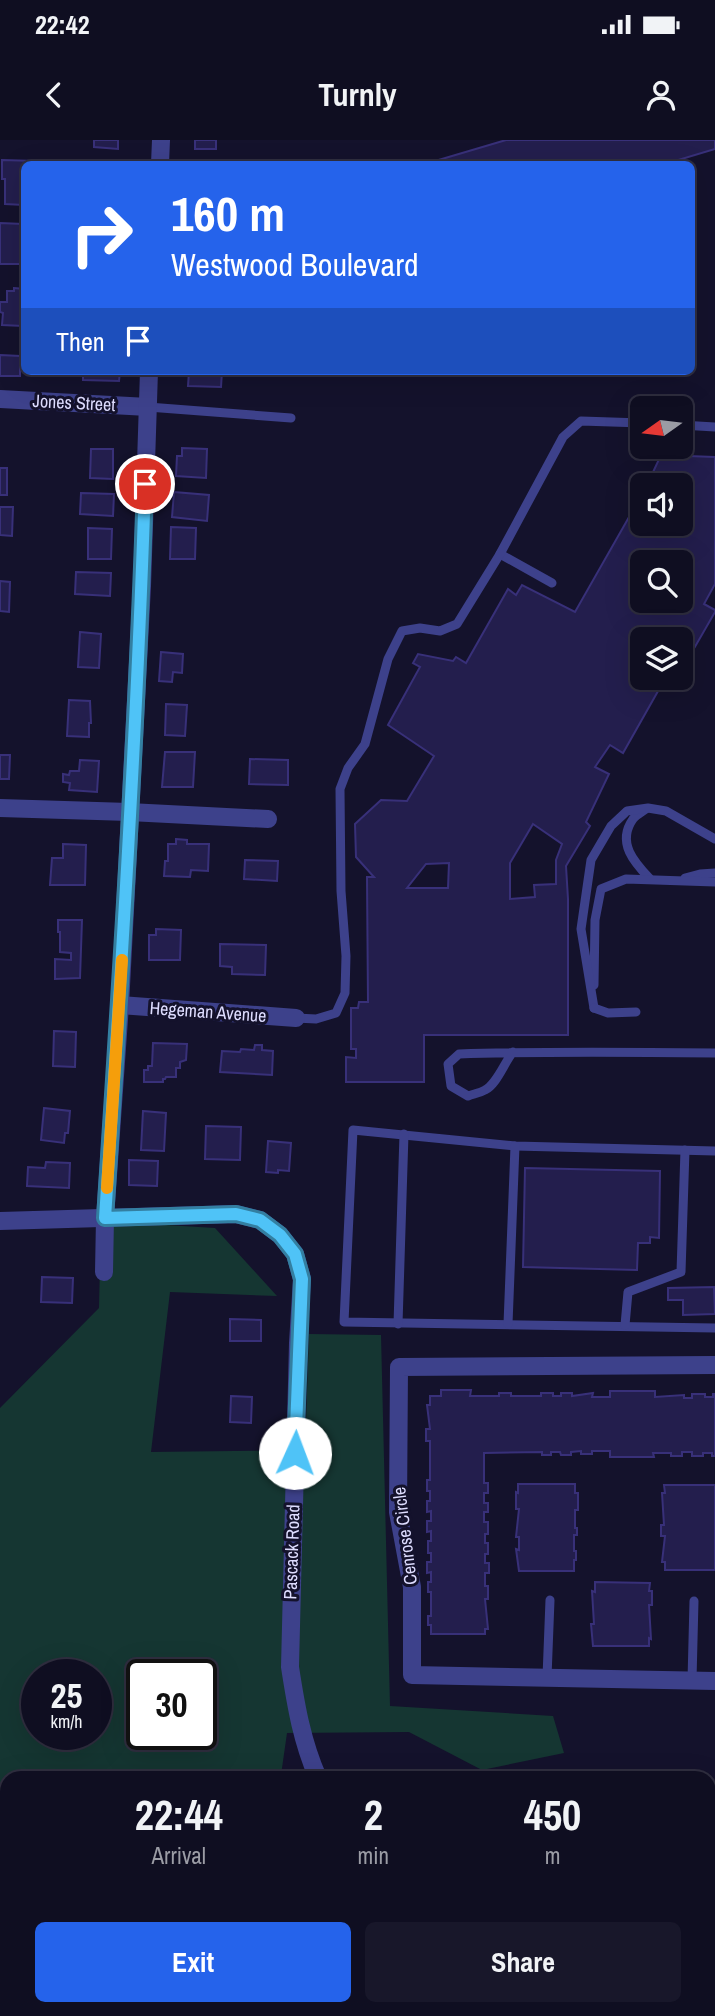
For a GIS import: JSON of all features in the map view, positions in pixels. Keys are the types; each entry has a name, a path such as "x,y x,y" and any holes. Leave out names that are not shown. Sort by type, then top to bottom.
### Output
{"street":[{"path":"160,161 161,140"},
{"path":"104,1272 142,586 149,375"},
{"name":"Jones Street","path":"0,399 148,407"},
{"path":"0,808 268,819"},
{"name":"Hegeman Avenue","path":"120,1005 296,1018"},
{"name":"Pascack Road","path":"0,1221 236,1214 260,1220 280,1235 295,1254 302,1279 290,1667 296,1712 307,1754 315,1771"},
{"name":"Cenrose Circle","path":"715,1365 398,1367 398,1512 412,1587 412,1675 715,1681"}],"lane":[{"path":"148,407 291,418"},
{"path":"296,1018 316,1019 336,1013 345,993 340,789 348,768 365,744 388,659 401,631 420,628 440,631 457,624 500,554 563,437 581,421 630,423"},
{"path":"693,426 715,427"},
{"path":"500,554 552,583"},
{"path":"594,1008 581,929 591,860 611,826 627,811 648,808 666,811 715,839"},
{"path":"648,808 633,819 628,833 627,849 635,863 650,879"},
{"path":"676,881 715,873"},
{"path":"594,1008 595,920 601,889 626,879 715,882"},
{"path":"594,1008 608,1013 636,1012"},
{"path":"513,1052 488,1089 468,1096 451,1086 448,1064 459,1054 513,1052 715,1053"},
{"path":"715,1151 515,1146 353,1130 344,1322 715,1328"},
{"path":"398,1324 404,1134"},
{"path":"508,1324 515,1146"},
{"path":"625,1325 628,1293 681,1272 685,1150"},
{"path":"547,1677 550,1600"},
{"path":"692,1680 694,1601"}],"green space":[{"path":"101,1221 215,1228 277,1296 170,1292 151,1452 305,1450 309,1334 381,1335 390,1706 553,1716 564,1753 482,1770 409,1732 287,1733 282,1771 0,1771 0,1408 99,1308"}],"building":[{"path":"94,140 118,140 118,149 94,147"},
{"path":"195,140 216,140 216,149 195,149"},
{"path":"506,140 715,140 715,149 675,161 435,161"},
{"path":"2,160 36,161 21,161 21,205 5,204 5,179 2,179"},
{"path":"0,223 21,224 21,264 0,264"},
{"path":"14,288 21,289 21,326 2,325 0,302 7,302 7,291 14,291"},
{"path":"0,355 20,356 20,376 0,376"},
{"path":"83,375 120,375 119,381 83,380"},
{"path":"189,375 222,375 221,387 188,386"},
{"path":"182,448 207,449 206,478 176,476 177,456 182,456"},
{"path":"91,449 113,449 113,479 90,478"},
{"path":"715,457 715,584 704,604 715,612 693,650 693,627 630,627 630,690 659,690 623,753 610,745 595,767 609,774 586,822 590,826 566,866 568,1035 424,1035 424,1082 346,1082 346,1057 356,1058 356,1049 351,1049 351,1008 358,1008 359,1002 368,1002 367,877 374,877 356,857 355,824 381,800 407,801 434,756 388,725 420,667 413,663 418,654 453,661 456,657 466,663 508,589 516,595 522,585 575,612 630,515 630,536 693,536 693,473 653,473 659,459","holes":["533,824 562,844 556,860 556,884 534,885 535,897 510,899 510,863","449,863 448,888 407,888 426,864"]},
{"path":"0,468 7,468 7,495 0,495"},
{"path":"174,492 209,495 207,521 172,517"},
{"path":"81,493 114,494 113,516 80,514"},
{"path":"0,507 13,507 12,536 0,535"},
{"path":"171,527 196,528 195,559 170,559"},
{"path":"88,528 112,529 111,559 88,559"},
{"path":"76,572 111,573 110,596 75,594"},
{"path":"0,581 10,582 9,612 0,611"},
{"path":"80,632 101,634 99,668 78,667"},
{"path":"161,652 183,654 182,673 173,672 172,682 159,681"},
{"path":"69,700 90,701 89,737 67,736"},
{"path":"166,704 187,705 185,736 165,735"},
{"path":"165,752 195,752 193,787 162,787"},
{"path":"0,755 10,755 9,779 0,779"},
{"path":"250,759 288,760 288,785 249,784"},
{"path":"80,760 99,761 97,792 69,790 70,783 63,782 63,774 79,771"},
{"path":"176,839 187,840 187,844 209,844 208,871 191,870 190,877 164,876 165,861 168,861 168,844 176,844"},
{"path":"63,844 86,845 85,885 50,885 52,858 63,858"},
{"path":"245,860 278,861 277,881 244,879"},
{"path":"58,920 82,920 80,978 55,979 55,959 71,960 71,953 60,952"},
{"path":"156,929 181,930 180,960 149,960 149,935 156,935"},
{"path":"220,944 266,945 265,975 232,974 232,967 220,966"},
{"path":"54,1031 76,1032 75,1067 53,1066"},
{"path":"153,1043 187,1044 186,1060 180,1062 180,1068 176,1068 176,1077 166,1077 163,1082 144,1082 144,1070 152,1066"},
{"path":"255,1045 262,1045 262,1050 273,1051 272,1075 220,1072 222,1051 254,1050"},
{"path":"44,1108 70,1111 64,1143 41,1140"},
{"path":"143,1111 166,1113 164,1151 141,1150"},
{"path":"206,1126 241,1127 240,1160 205,1159"},
{"path":"268,1141 291,1143 289,1171 266,1172"},
{"path":"129,1160 158,1161 157,1186 129,1185"},
{"path":"46,1162 70,1163 69,1188 27,1186 28,1167 45,1168"},
{"path":"525,1168 660,1171 659,1238 650,1237 650,1243 638,1243 637,1270 523,1267"},
{"path":"42,1277 73,1278 72,1303 41,1302"},
{"path":"714,1287 715,1314 683,1315 683,1300 668,1300 668,1288"},
{"path":"230,1319 261,1320 261,1341 230,1341"},
{"path":"441,1390 471,1390 470,1396 499,1396 499,1393 511,1393 511,1396 541,1396 541,1393 553,1393 553,1396 561,1396 561,1393 572,1393 572,1396 593,1393 592,1397 610,1397 610,1391 655,1391 655,1397 684,1395 684,1398 692,1398 692,1394 713,1397 715,1394 715,1456 712,1456 712,1453 703,1453 703,1456 692,1456 692,1452 682,1452 682,1456 653,1453 654,1457 610,1457 610,1451 592,1451 592,1454 571,1452 571,1455 561,1455 560,1452 551,1452 551,1455 542,1455 542,1452 484,1453 484,1483 488,1483 484,1503 488,1503 488,1512 484,1512 484,1522 488,1522 485,1543 488,1543 488,1554 485,1554 485,1563 489,1563 489,1573 485,1573 485,1586 488,1586 488,1599 485,1599 488,1629 485,1629 485,1634 431,1634 431,1625 428,1625 428,1616 431,1616 431,1592 428,1592 428,1582 431,1582 431,1572 427,1573 427,1562 431,1562 428,1541 431,1541 431,1531 427,1532 427,1521 431,1521 431,1511 427,1512 427,1501 430,1501 427,1480 430,1480 430,1441 426,1441 426,1429 430,1429 427,1405 430,1405 430,1396 441,1396"},
{"path":"231,1396 252,1397 251,1423 230,1422"},
{"path":"518,1484 575,1484 578,1510 575,1510 577,1535 574,1535 574,1571 519,1571 516,1549 519,1550 519,1537 516,1537"},
{"path":"664,1485 715,1485 715,1570 665,1570 665,1562 662,1562 665,1536 661,1536 661,1525 664,1525"},
{"path":"595,1582 650,1583 652,1605 649,1605 649,1646 593,1646 592,1591 595,1592"}],"slow traffic":[{"path":"107,1188 122,960"}],"route":[{"path":"145,484 120,1005 105,1218 236,1214 260,1220 280,1235 295,1254 302,1279 295,1453"}]}
